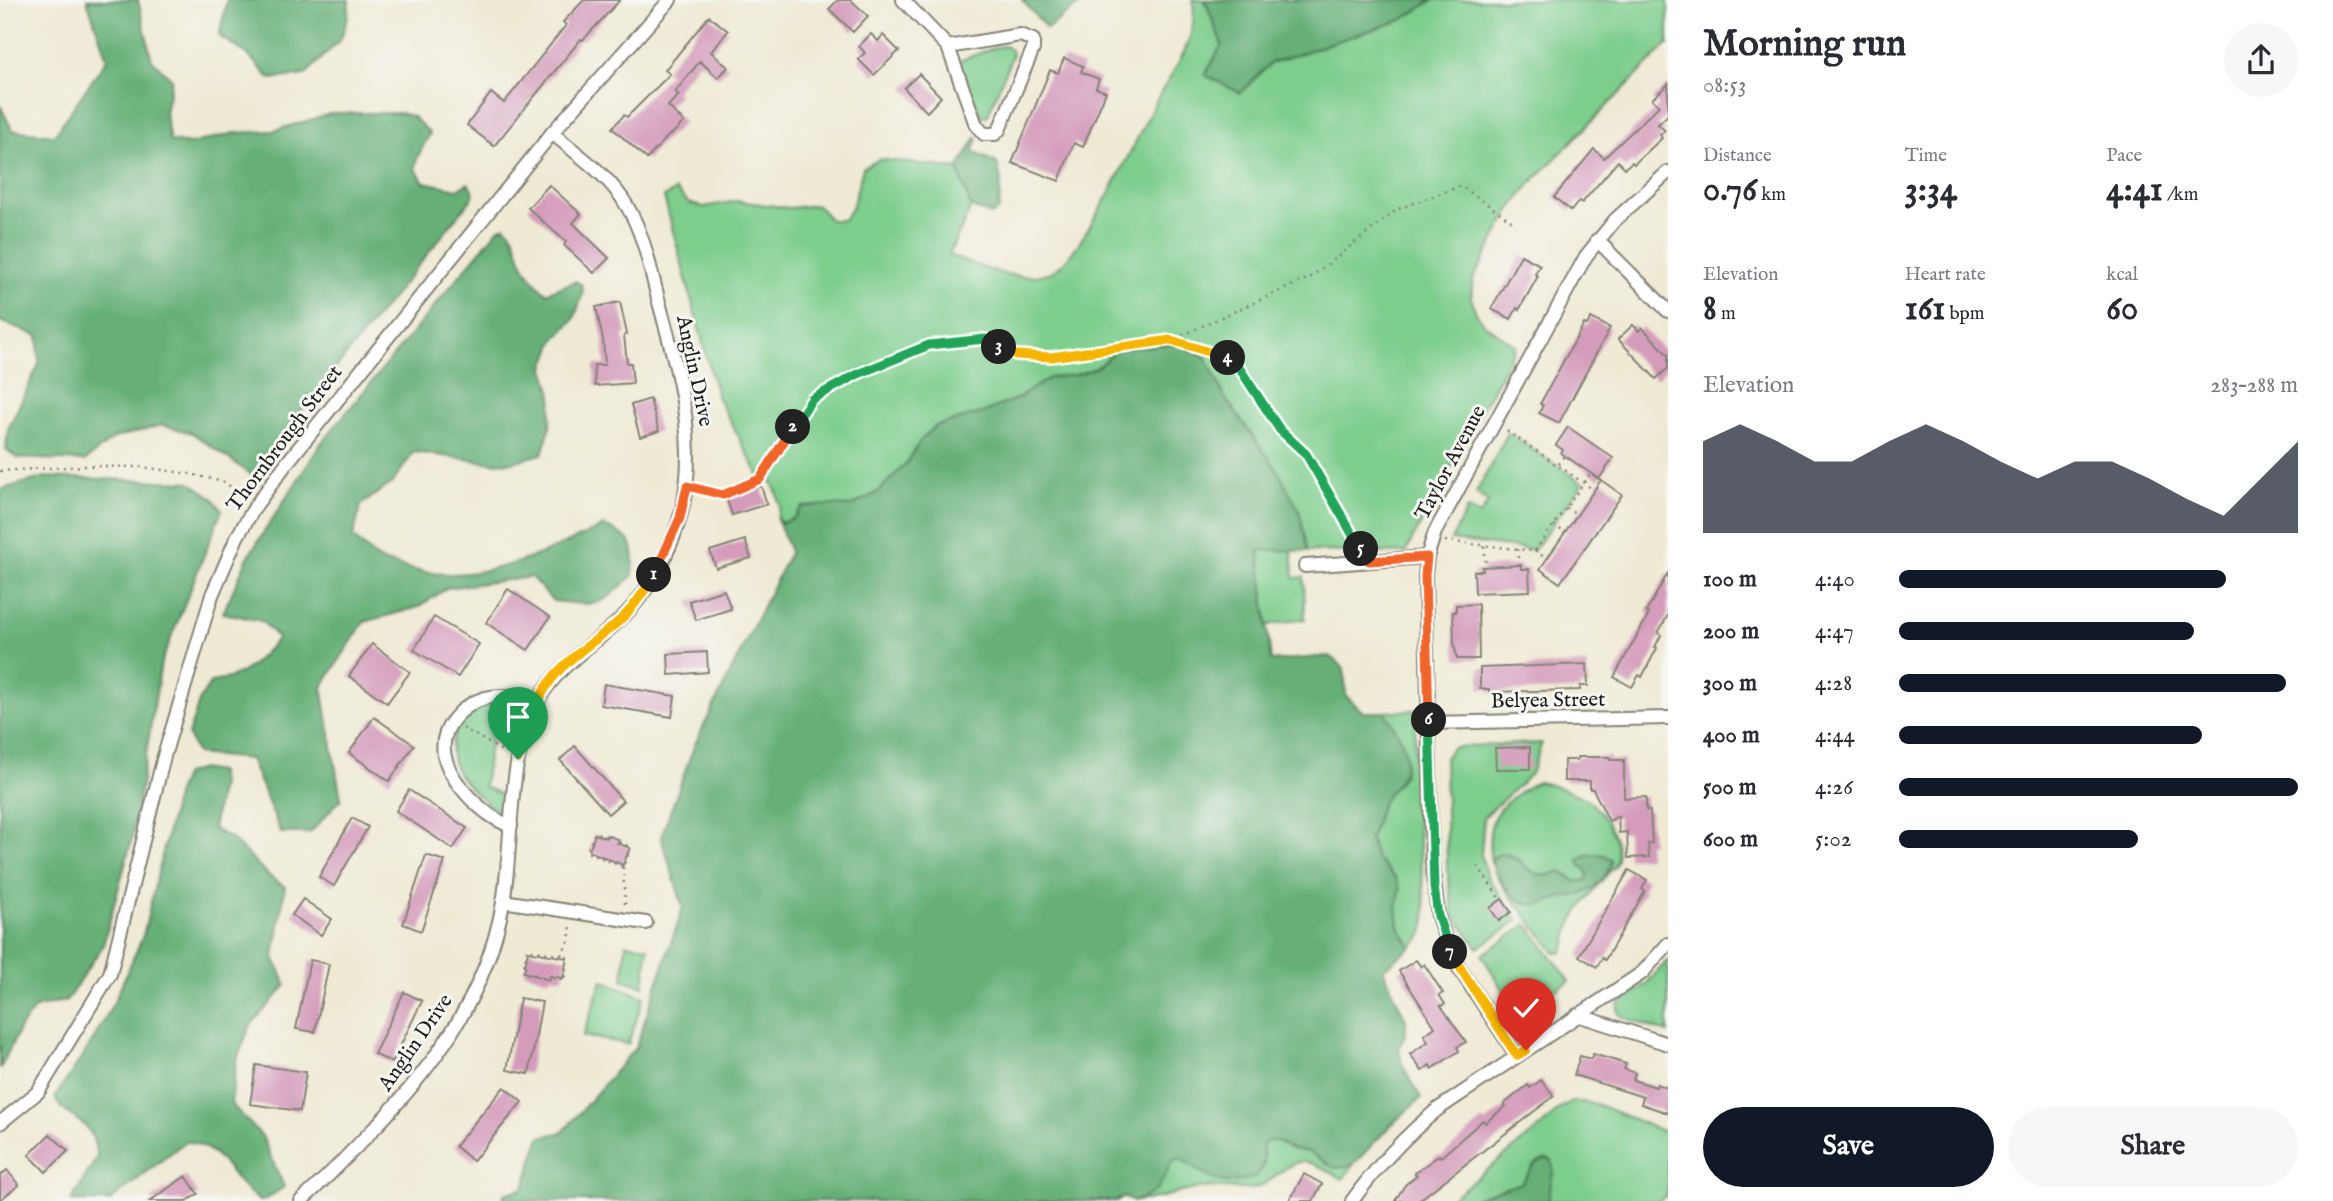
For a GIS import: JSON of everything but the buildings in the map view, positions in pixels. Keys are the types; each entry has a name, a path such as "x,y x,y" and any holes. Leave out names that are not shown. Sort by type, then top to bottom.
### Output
{"street":[{"name":"Thornbrough Street","path":"0,1123 38,1092 110,974 164,756 212,595 237,537 256,505 552,133 670,0"},
{"path":"903,0 948,47 976,125 984,134 995,134 1033,49 1033,40 1020,35 948,47"},
{"name":"Anglin Drive","path":"301,1201 406,1096 450,1036 479,982 503,901 518,759 530,718 538,700 564,666 620,620 645,591 670,544 680,518 687,486 690,451 688,425 673,354 635,221 618,193 552,133"},
{"name":"Taylor Avenue","path":"1517,1056 1459,968 1449,950 1438,916 1432,862 1425,575 1427,557 1432,539 1597,240 1668,172"},
{"path":"1597,240 1668,312"},
{"path":"1305,566 1427,557"},
{"path":"511,826 495,820 455,782 450,773 443,740 451,721 465,708 483,699 516,696 538,700"},
{"name":"Belyea Street","path":"1429,723 1668,718"},
{"path":"503,901 646,923"},
{"path":"1352,1201 1385,1157 1419,1125 1642,973 1668,944"},
{"path":"1577,1015 1668,1044"}],"path":[{"path":"723,495 760,479 812,399 858,374 929,345 985,339 1016,355 1051,357 1171,340 1311,277 1398,209 1461,186 1516,224"},
{"path":"1171,340 1234,360 1280,430 1306,454 1369,561"},
{"path":"1495,422 1594,489"},
{"path":"1558,465 1564,456"},
{"path":"0,471 85,467 154,469 223,482 256,505"},
{"path":"1535,551 1590,474"},
{"path":"687,486 723,495 761,485"},
{"path":"1566,508 1577,515"},
{"path":"1554,525 1564,532"},
{"path":"1432,539 1535,551 1546,558"},
{"path":"1484,545 1486,567"},
{"path":"1518,549 1518,565"},
{"path":"451,721 518,759"},
{"path":"606,837 595,832 587,852 623,867"},
{"path":"618,842 631,847 623,867 625,920"},
{"path":"1478,866 1499,898"},
{"path":"561,955 569,941 573,912"},
{"path":"536,975 523,973 527,949 568,957 564,980 549,978"}],"green space":[{"path":"87,0 138,0 152,60 172,79 165,113 170,141 190,144 234,133 273,131 333,113 400,113 412,116 430,133 417,158 415,169 424,182 458,189 468,183 474,193 282,435 255,477 192,433 162,425 114,438 85,461 17,458 6,449 8,429 39,364 38,336 0,321 0,105 12,130 54,135 107,59"},
{"path":"227,0 349,0 348,16 341,39 305,75 270,79 248,55 219,36"},
{"path":"1022,0 1085,0 1047,29"},
{"path":"1192,0 1205,0 1240,93 1271,63 1401,20 1433,0 1668,0 1668,44 1532,182 1511,209 1473,279 1471,297 1476,313 1484,324 1516,346 1405,553 1308,551 1299,510 1276,468 1225,398 1205,356 1175,344 1118,349 1096,368 1075,375 1049,378 1018,398 920,441 906,464 878,492 852,506 825,505 782,523 777,519 780,507 771,481 758,474 717,396 664,197 676,190 689,203 703,207 738,201 789,208 817,205 831,220 843,220 852,208 863,168 880,159 958,169 971,207 949,255 1000,273 1027,276 1053,271 1065,261 1094,220 1181,58 1192,26"},
{"path":"1205,0 1433,0 1401,20 1271,63 1240,93 1205,75 1222,44"},
{"path":"1005,46 1011,50 1012,56 988,115 982,118 958,61"},
{"path":"976,137 978,139 973,152 997,163 1001,179 999,210 991,215 971,207 958,169"},
{"path":"505,226 514,237 528,271 546,293 576,281 582,285 583,293 574,319 555,339 544,367 552,394 550,428 542,454 513,462 493,463 414,452 393,482 361,505 353,537 383,561 430,573 456,574 506,566 531,558 604,526 621,534 633,548 633,575 605,599 590,604 553,601 531,577 447,588 419,607 364,622 322,687 341,799 310,833 281,833 250,759 197,754 188,735 200,699 211,682 233,677 249,667 278,638 262,621 223,613 248,557 322,442 499,228"},
{"path":"1175,344 1205,356 1225,398 1276,468 1299,510 1308,551 1259,550 1271,661 1330,656 1344,668 1346,696 1363,712 1384,712 1404,750 1406,758 1403,774 1383,802 1370,838 1376,858 1396,879 1400,889 1397,908 1399,927 1411,947 1383,969 1406,1020 1406,1032 1399,1048 1402,1064 1421,1098 1355,1163 1347,1167 1335,1168 1309,1152 1292,1149 1277,1141 1268,1141 1262,1146 1262,1169 1252,1178 1238,1182 1217,1180 1179,1158 1172,1161 1162,1183 1155,1191 1133,1201 1124,1197 1116,1201 503,1201 504,1194 524,1188 540,1137 563,1132 636,1047 683,907 661,837 695,744 790,552 777,519 782,523 794,518 802,507 852,506 878,492 906,464 920,441 935,426 982,413 1018,398 1049,378 1075,375 1096,368 1118,349"},
{"path":"1508,433 1583,483 1534,550 1451,540 1467,509 1480,515 1488,502 1476,493"},
{"path":"45,477 190,482 212,497 222,510 161,663 133,835 103,945 67,1000 35,1008 21,1026 0,1069 0,492 2,489"},
{"path":"1259,550 1292,550 1294,578 1304,577 1305,619 1267,625"},
{"path":"489,704 517,707 520,713 517,724 498,717 490,743 484,787 503,795 501,808 497,810 460,776 453,761 453,741 461,723 476,709"},
{"path":"1415,710 1416,804 1426,920 1422,936 1411,947 1399,927 1399,889 1396,879 1376,858 1370,838 1383,802 1403,774 1406,758 1401,741 1384,712"},
{"path":"1542,743 1531,774 1484,817 1481,854 1487,876 1518,921 1478,948 1453,914 1447,864 1445,758 1452,748"},
{"path":"201,769 219,772 221,783 213,829 232,839 268,875 285,887 274,957 286,985 250,1026 236,1062 231,1104 262,1136 284,1187 259,1201 211,1151 186,1141 110,1201 71,1201 97,1157 90,1132 63,1110 55,1097 92,1042 114,1002 143,936 177,792 185,774"},
{"path":"1538,782 1576,794 1593,805 1611,830 1617,850 1614,867 1579,911 1561,953 1555,952 1496,875 1521,901 1544,903 1583,894 1609,872 1582,866 1588,877 1586,881 1575,881 1560,872 1548,876 1539,875 1512,856 1492,858 1491,864 1489,847 1494,818 1513,797"},
{"path":"1502,853 1535,873 1550,875 1560,871 1575,881 1585,881 1588,877 1587,871 1579,863 1584,856 1604,855 1611,859 1611,864 1601,880 1586,892 1531,905 1513,895 1496,874 1492,858"},
{"path":"1527,924 1570,981 1517,1015 1482,955"},
{"path":"626,944 648,947 644,986 623,980"},
{"path":"1668,960 1668,1033 1622,1017 1618,1012 1619,1003 1646,984"},
{"path":"602,980 644,997 628,1044 583,1036"},
{"path":"1572,1101 1596,1104 1668,1133 1666,1196 1658,1201 1549,1201 1548,1191 1553,1174 1534,1165 1522,1183 1512,1188 1469,1201 1448,1201 1542,1126 1558,1110"},
{"path":"1277,1140 1292,1149 1309,1152 1335,1168 1355,1163 1343,1179 1303,1162 1290,1165 1256,1188 1202,1188 1133,1201 1153,1191 1172,1161 1179,1158 1216,1180 1268,1141"},
{"path":"1548,1159 1553,1166 1549,1201 1469,1201 1522,1183 1535,1164"}],"route":[{"path":"518,759 538,700 555,676 575,655 620,620 645,591 670,544 680,518 687,486 723,495 760,479 812,399 858,374 929,345 985,339 1016,355 1051,357 1171,340 1234,360 1280,430 1306,454 1369,561 1427,557 1425,575 1432,862 1438,916 1444,938 1459,968 1517,1056 1526,1050"}]}
